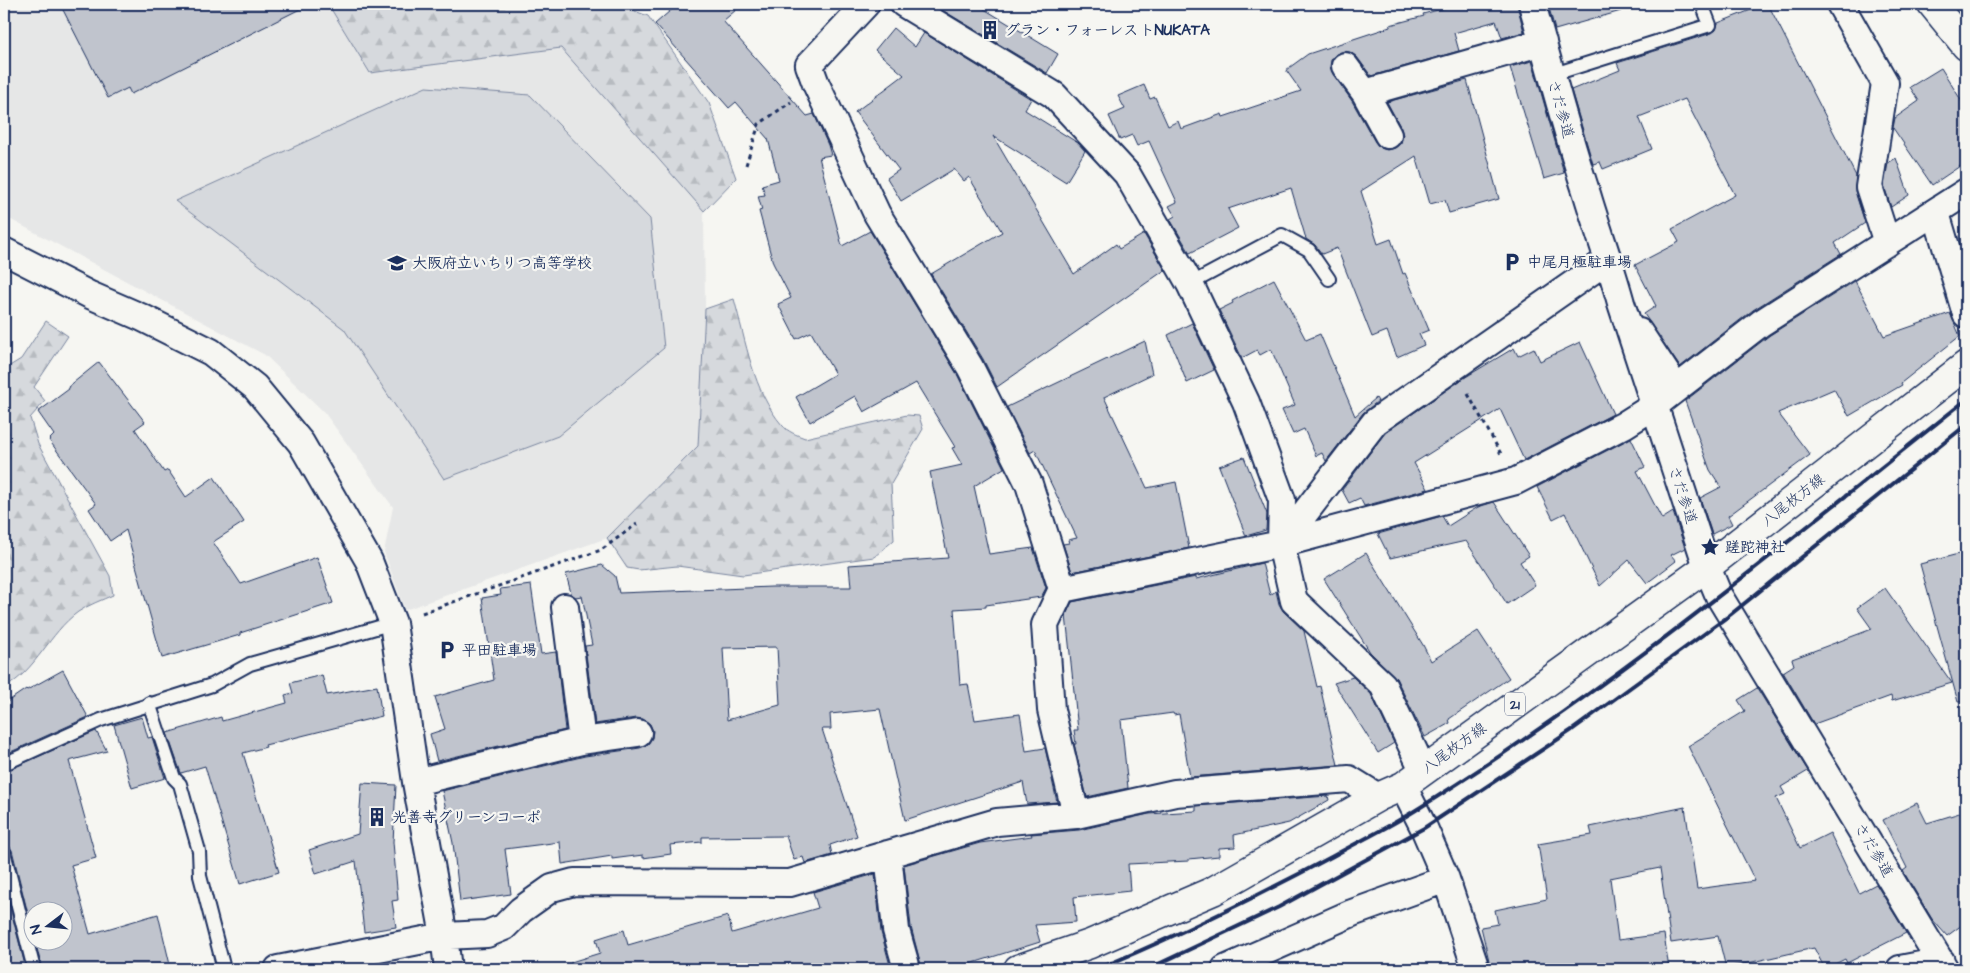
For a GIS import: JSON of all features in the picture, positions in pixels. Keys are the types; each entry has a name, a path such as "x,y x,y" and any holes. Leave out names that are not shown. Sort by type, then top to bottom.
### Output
{"main road":[{"path":"1932,4 1966,46"},
{"name":"八尾枚方線","path":"1018,969 1090,944 1213,891 1413,778 1707,567 1966,365"}],"street":[{"path":"866,4 809,65 876,214 970,368 1029,484 1062,589 1045,625 1049,691 1051,710 1076,815"},
{"path":"904,4 1054,95 1128,174 1190,284 1246,402 1282,500 1281,544 1294,600 1383,685 1413,778 1424,828 1446,879 1476,969"},
{"name":"さだ参道","path":"1532,4 1586,194 1609,259 1621,304 1718,596 1943,965"},
{"path":"1840,4 1885,83 1870,187 1887,243"},
{"path":"1365,93 1543,42"},
{"path":"1344,66 1365,93 1388,136"},
{"path":"1062,589 1281,544 1516,481 1624,425 1654,406 1761,323 1936,213 1966,192"},
{"path":"1936,213 1966,314"},
{"path":"4,251 90,295 143,318 211,352 255,387 301,443 368,561 393,623 416,782 444,936 448,969"},
{"path":"1281,544 1375,422 1609,259"},
{"path":"1621,304 1676,388"},
{"path":"565,607 582,741"},
{"path":"416,782 582,741 638,733"},
{"path":"278,969 444,936 487,934 504,927 541,894 552,888 574,882 790,883 997,822 1076,815 1175,793 1349,779 1378,797"},
{"path":"888,854 896,930 907,969"},
{"path":"1225,969 1352,913 1446,879"},
{"path":"1900,969 1943,965"}],"lane":[{"path":"1551,75 1710,25 1702,4"},
{"path":"1190,284 1282,234 1309,250 1329,279"},
{"path":"4,764 101,720 149,703 212,685 250,664 393,623"},
{"path":"149,703 174,778 180,784 199,852 200,876 224,969"},
{"path":"4,852 34,969"}],"path":[{"path":"746,165 759,124 816,84"},
{"path":"1453,368 1516,481"},
{"path":"393,623 601,550 637,524"}],"shaded area":[{"name":"大阪府立いちりつ高等学校","path":"4,4 328,4 370,73 561,48 704,211 705,309 698,446 607,538 405,610 384,552 393,507 324,412 265,355 4,216"}],"green space":[{"path":"328,4 616,4 648,16 709,103 736,178 704,211 561,48 370,73"},
{"path":"426,87 530,95 650,219 664,348 558,436 444,479 344,329 175,201"},
{"path":"734,299 757,382 772,412 782,425 790,431 805,438 907,415 919,416 923,429 891,484 894,540 874,557 743,575 677,566 639,570 627,568 607,538 698,446 705,309"},
{"path":"46,321 68,336 34,387 45,401 30,418 38,444 110,576 113,595 78,612 59,630 25,672 4,688 4,364 8,367 21,359"}],"building":[{"path":"60,4 310,4 131,94 128,88 108,98"},
{"path":"678,4 743,4 723,21 807,116 814,114 828,145 831,155 819,157 842,246 870,231 957,374 1004,468 974,486 989,554 1033,548 1046,588 1041,597 986,605 986,607 954,609 960,685 968,684 975,720 1020,714 1026,751 1045,748 1057,802 1027,804 1023,782 905,820 880,709 830,714 831,729 822,729 857,836 830,845 832,855 805,863 803,857 794,860 786,836 702,837 702,842 670,845 671,854 643,858 643,855 612,859 612,856 562,864 560,842 505,849 511,894 460,901 453,843 442,791 585,756 640,748 648,744 652,738 653,731 650,724 643,719 636,718 595,724 585,646 592,645 582,596 575,597 571,593 566,574 602,565 615,576 619,593 772,587 851,587 849,565 948,558 930,472 962,465 952,448 955,447 916,383 864,412 855,396 810,422 796,397 835,374 811,332 796,339 778,304 791,298 773,263 759,211 762,210 758,196 765,195 762,185 779,180 768,139 736,102 729,108 655,24","holes":["777,647 780,705 727,720 723,648"]},
{"name":"グラン・フォーレストNUKATA","path":"941,4 976,4 1058,54 1047,73 939,8"},
{"path":"1460,4 1517,4 1524,32 1502,38 1496,21 1454,33 1459,51 1371,76 1357,57 1350,52 1344,51 1336,54 1331,60 1330,67 1333,74 1352,101 1375,142 1380,148 1387,150 1395,148 1401,143 1403,135 1387,102 1467,80 1499,199 1449,213 1445,200 1430,204 1416,156 1361,191 1378,244 1391,239 1403,274 1405,273 1429,330 1419,334 1424,345 1397,357 1387,331 1372,337 1337,248 1322,254 1315,245 1306,239 1291,188 1228,209 1238,228 1190,253 1170,219 1175,216 1169,206 1177,202 1149,141 1137,146 1132,135 1120,140 1109,116 1125,109 1118,96 1144,85 1150,99 1155,97 1168,126 1178,121 1181,129 1222,114 1223,117 1301,91 1286,70 1308,54 1390,27 1390,25 1424,16 1423,14"},
{"path":"1548,4 1620,4 1621,11 1555,30"},
{"path":"1768,4 1856,176 1855,191 1865,223 1835,243 1841,254 1753,310 1680,367 1644,314 1656,306 1635,265 1679,242 1672,229 1735,195 1685,99 1639,117 1652,149 1603,169 1600,162 1593,164 1571,90 1620,70 1617,63 1712,33 1716,30 1718,23"},
{"path":"893,28 915,47 924,33 1031,99 1025,110 1078,143 1085,151 1066,182 993,136 1074,274 1116,244 1119,249 1144,234 1165,270 997,387 983,359 931,274 1002,232 969,177 964,181 954,169 901,201 887,178 899,170 855,112 904,75 875,50"},
{"path":"1532,61 1564,173 1544,179 1510,67"},
{"path":"1941,68 1966,108 1966,162 1932,185 1893,128 1895,118 1919,101 1910,87"},
{"path":"1896,158 1909,195 1891,207 1884,186 1888,163"},
{"path":"1274,279 1306,340 1320,334 1355,416 1376,398 1378,401 1363,413 1326,461 1322,453 1316,456 1304,429 1293,434 1282,410 1295,405 1271,349 1260,355 1257,350 1242,358 1219,310"},
{"path":"1855,281 1884,336 1950,313 1960,336 1901,383 1902,385 1849,416 1834,389 1778,413 1810,455 1728,516 1732,524 1712,534 1700,498 1721,487 1710,470 1685,401 1770,335"},
{"path":"1192,323 1214,370 1187,383 1168,335"},
{"path":"1145,341 1152,374 1104,397 1147,488 1176,482 1189,548 1072,572 1063,544 1069,543 1068,540 1077,538 1035,450 1030,453 1007,407"},
{"path":"1580,342 1613,414 1524,460 1500,409 1414,463 1428,489 1364,506 1360,498 1349,503 1342,490 1385,433 1464,378 1514,348 1518,356 1534,348 1540,361"},
{"path":"99,362 145,422 135,429 164,472 168,470 186,497 214,477 244,522 213,542 241,584 317,557 333,603 240,633 240,635 162,658 126,530 110,541 89,509 96,504 49,440 54,435 38,412 69,389 68,387"},
{"path":"1631,438 1645,467 1637,471 1662,519 1673,512 1685,548 1671,555 1676,561 1647,583 1629,560 1600,586 1565,513 1553,519 1537,487"},
{"path":"1244,457 1267,514 1266,530 1246,536 1219,466"},
{"path":"1494,502 1529,556 1520,562 1535,585 1507,604 1466,541 1390,558 1378,534 1442,516 1448,526 1478,507"},
{"path":"1966,552 1966,701 1958,702 1920,564"},
{"path":"1366,553 1431,661 1478,631 1509,678 1449,719 1450,723 1425,737 1396,678 1370,652 1324,579"},
{"path":"1262,563 1270,595 1276,591 1283,611 1304,631 1317,687 1320,686 1338,765 1190,777 1179,714 1174,715 1173,713 1121,720 1128,788 1087,797 1074,744 1076,744 1074,730 1078,730 1066,615 1072,602 1196,577 1196,579"},
{"path":"531,585 541,654 556,652 565,730 437,761 430,734 445,729 435,697 494,680 482,598 501,595 500,589"},
{"path":"1885,588 1952,683 1892,701 1891,696 1814,724 1783,672 1794,665 1792,659 1872,629 1857,608"},
{"path":"63,670 88,717 4,755 4,704 26,689"},
{"path":"322,675 327,695 377,686 382,716 265,745 266,747 243,753 279,872 240,884 205,766 181,773 167,733 221,717 222,721 287,703 285,695 293,693 290,683"},
{"path":"1353,677 1371,694 1394,743 1378,753 1334,683"},
{"path":"1757,688 1808,771 1781,787 1785,794 1776,798 1800,848 1830,833 1859,893 1876,884 1906,933 1847,963 1845,959 1825,969 1814,948 1726,968 1718,936 1671,943 1660,868 1610,878 1618,940 1664,934 1669,969 1491,969 1481,927 1498,924 1495,910 1547,899 1538,844 1592,835 1590,827 1685,807 1697,889 1755,881 1688,746 1745,711 1738,700"},
{"path":"142,717 148,738 152,737 165,778 132,788 114,725"},
{"path":"96,731 107,751 69,761 96,858 71,865 90,934 158,914 171,969 42,969 37,950 72,950 72,900 24,900 12,850 4,844 4,772"},
{"path":"362,783 396,785 393,842 398,900 392,901 396,927 364,932 356,861 316,874 309,850 358,834"},
{"path":"1328,796 1329,800 1289,823 1234,835 1235,847 1219,848 1219,856 1189,859 1189,861 1128,864 1130,891 1074,897 1076,922 1035,925 1040,942 954,969 922,969 911,927 904,865 980,843 1032,836 1031,834 1079,830 1149,814 1196,811 1196,806"},
{"path":"1917,803 1927,823 1966,811 1966,922 1947,936 1932,919 1903,871 1907,868 1883,820"},
{"path":"875,874 881,932 891,969 572,969 571,962 600,953 596,939 624,930 628,945 728,916 732,933 818,908 813,892"},
{"path":"4,884 26,969 4,969"}],"railway":[{"path":"1097,969 1187,930 1304,871 1406,816 1488,764 1559,715 1697,613 1966,400"},
{"path":"1148,969 1279,907 1424,828 1572,730 1730,615 1966,425"}],"place":[{"name":"グラン・フォーレストNUKATA","path":"990,30"},
{"name":"中尾月極駐車場","path":"1512,262"},
{"name":"大阪府立いちりつ高等学校","path":"397,263"},
{"name":"蹉跎神社","path":"1710,547"},
{"name":"平田駐車場","path":"447,650"},
{"name":"光善寺グリーンコーポ","path":"377,817"}]}
